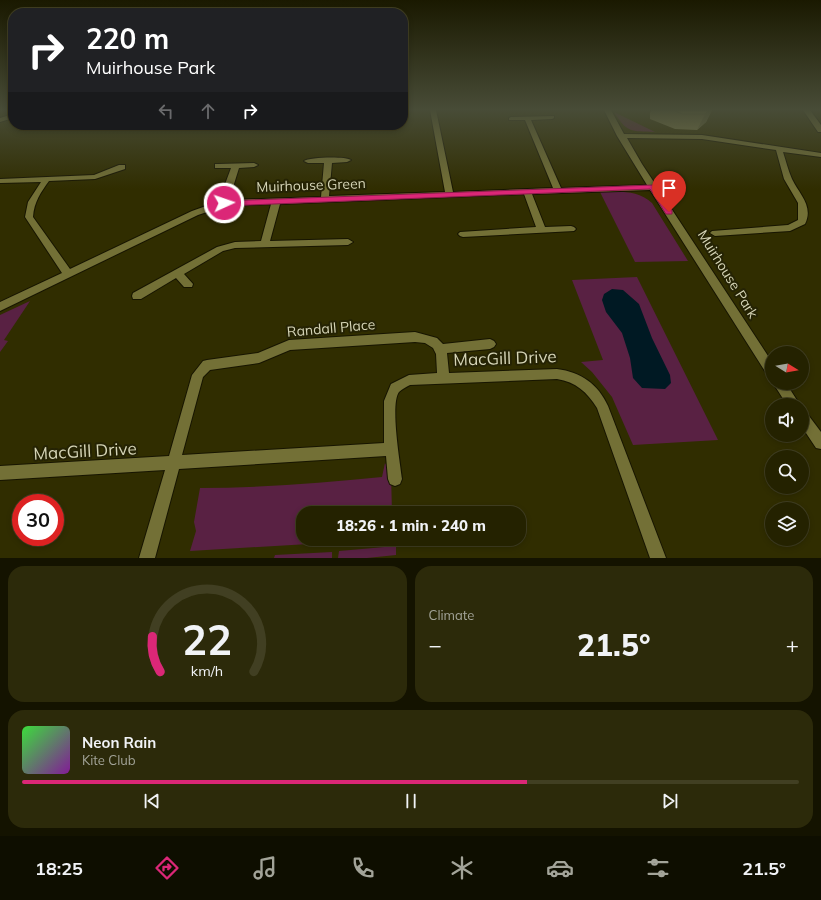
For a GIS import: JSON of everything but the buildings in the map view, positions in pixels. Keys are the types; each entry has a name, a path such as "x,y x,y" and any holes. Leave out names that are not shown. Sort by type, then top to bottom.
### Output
{"street":[{"path":"438,136 449,194"},
{"path":"534,136 558,190"},
{"name":"Muirhouse Park","path":"621,136 765,361"},
{"path":"687,136 821,155"},
{"path":"715,233 790,228 802,222 804,212 803,202 788,180 779,149"},
{"path":"325,199 328,160"},
{"path":"308,161 347,160"},
{"path":"218,166 254,165"},
{"path":"224,203 225,195 236,166"},
{"path":"0,181 95,176 122,167"},
{"path":"47,179 33,199 29,209 29,217 68,274"},
{"name":"Muirhouse Green","path":"0,307 195,213 224,203 653,187"},
{"path":"527,191 542,230"},
{"path":"265,244 276,201"},
{"path":"463,234 571,228"},
{"path":"137,296 220,249 235,245 348,242"},
{"path":"178,274 188,284"},
{"name":"Randall Place","path":"173,464 198,375 207,365 259,358 289,345 415,336 434,340 441,349"},
{"path":"443,378 441,349 490,344"},
{"name":"MacGill Drive","path":"395,479 391,449 390,402 392,392 398,385 409,380 443,378 562,374 574,377 585,384 595,394 602,406 658,558"},
{"path":"809,426 821,443"},
{"name":"MacGill Drive","path":"0,474 391,449"},
{"path":"147,558 156,530 173,464"}],"shaded area":[{"path":"600,192 634,193 652,203 688,261 635,262"},
{"path":"637,277 718,440 633,445 612,397 592,372 581,362 603,360 572,280"},
{"path":"30,301 4,340 8,341 0,352 0,315"},
{"path":"385,463 391,473 392,506 296,506 296,545 190,551 196,531 194,522 200,488 291,485 382,477"},
{"path":"396,546 396,555 367,558 338,558 339,551"},
{"path":"332,552 332,558 274,558 275,555"}],"water":[{"path":"612,289 623,290 639,304 652,338 670,375 671,383 665,389 642,388 633,378 630,358 622,333 606,312 602,300 604,294"}],"route":[{"path":"224,203 653,187 669,212"}]}
